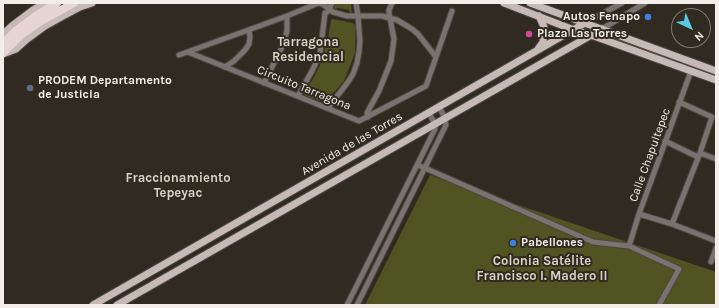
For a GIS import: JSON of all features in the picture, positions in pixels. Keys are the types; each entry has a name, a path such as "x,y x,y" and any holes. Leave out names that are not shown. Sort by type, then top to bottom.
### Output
{"highway":[{"path":"3,54 6,40 37,15 57,3"},
{"path":"6,40 22,35 41,21 74,3"}],"main road":[{"path":"6,40 13,25 45,3"},
{"path":"3,54 16,49 45,26 80,7 92,3"},
{"path":"504,3 574,30 716,80"},
{"path":"530,3 716,71"},
{"path":"536,51 543,42 544,28 539,16"},
{"name":"Avenida de las Torres","path":"93,305 585,23"},
{"name":"Avenida de las Torres","path":"117,305 602,29"},
{"path":"632,50 635,42"},
{"path":"520,60 526,72"},
{"path":"381,140 387,151"}],"street":[{"path":"298,96 312,72 320,54 327,11 332,3"},
{"path":"328,108 348,82 357,63 360,41 356,3"},
{"path":"368,117 367,113 379,91 391,61 394,39 389,10 392,3"},
{"name":"Avenida de las Torres","path":"585,23 622,3"},
{"name":"Avenida de las Torres","path":"602,29 646,3"},
{"path":"179,55 316,4 324,4 327,11"},
{"path":"327,11 346,16 382,16 397,20 412,29 436,57"},
{"name":"Circuito Tarragona","path":"188,52 359,121 426,86 452,11"},
{"path":"264,83 282,47 287,31 287,16"},
{"path":"225,67 234,61 245,50 250,37 249,30"},
{"name":"Calle Chapultepec","path":"629,246 639,214 691,71"},
{"path":"672,224 712,117 679,102"},
{"path":"357,305 446,125 445,118 439,107"},
{"path":"347,305 435,130 435,124 429,113"},
{"path":"665,141 699,155 716,159"},
{"path":"418,165 593,242 629,246 679,269 659,305"},
{"path":"639,214 672,224 716,241"},
{"path":"711,262 716,248"}],"green space":[{"path":"336,3 351,3 352,13 351,14 349,10 338,8 334,9 333,8"},
{"path":"333,19 353,23 356,26 355,53 344,81 324,102 305,96 304,92 320,65 328,39 331,20"},
{"path":"430,175 716,272 716,305 365,305"}],"place":[{"name":"Autos Fenapo","path":"648,17"},
{"name":"Plaza Las Torres","path":"529,34"},
{"name":"PRODEM Departamento de Justicia","path":"30,88"},
{"name":"Pabellones","path":"513,243"}],"district":[{"name":"Tarragona Residencial","path":"308,50"},
{"name":"Fraccionamiento Tepeyac","path":"178,186"},
{"name":"Colonia Satélite Francisco I. Madero II","path":"542,268"}]}
